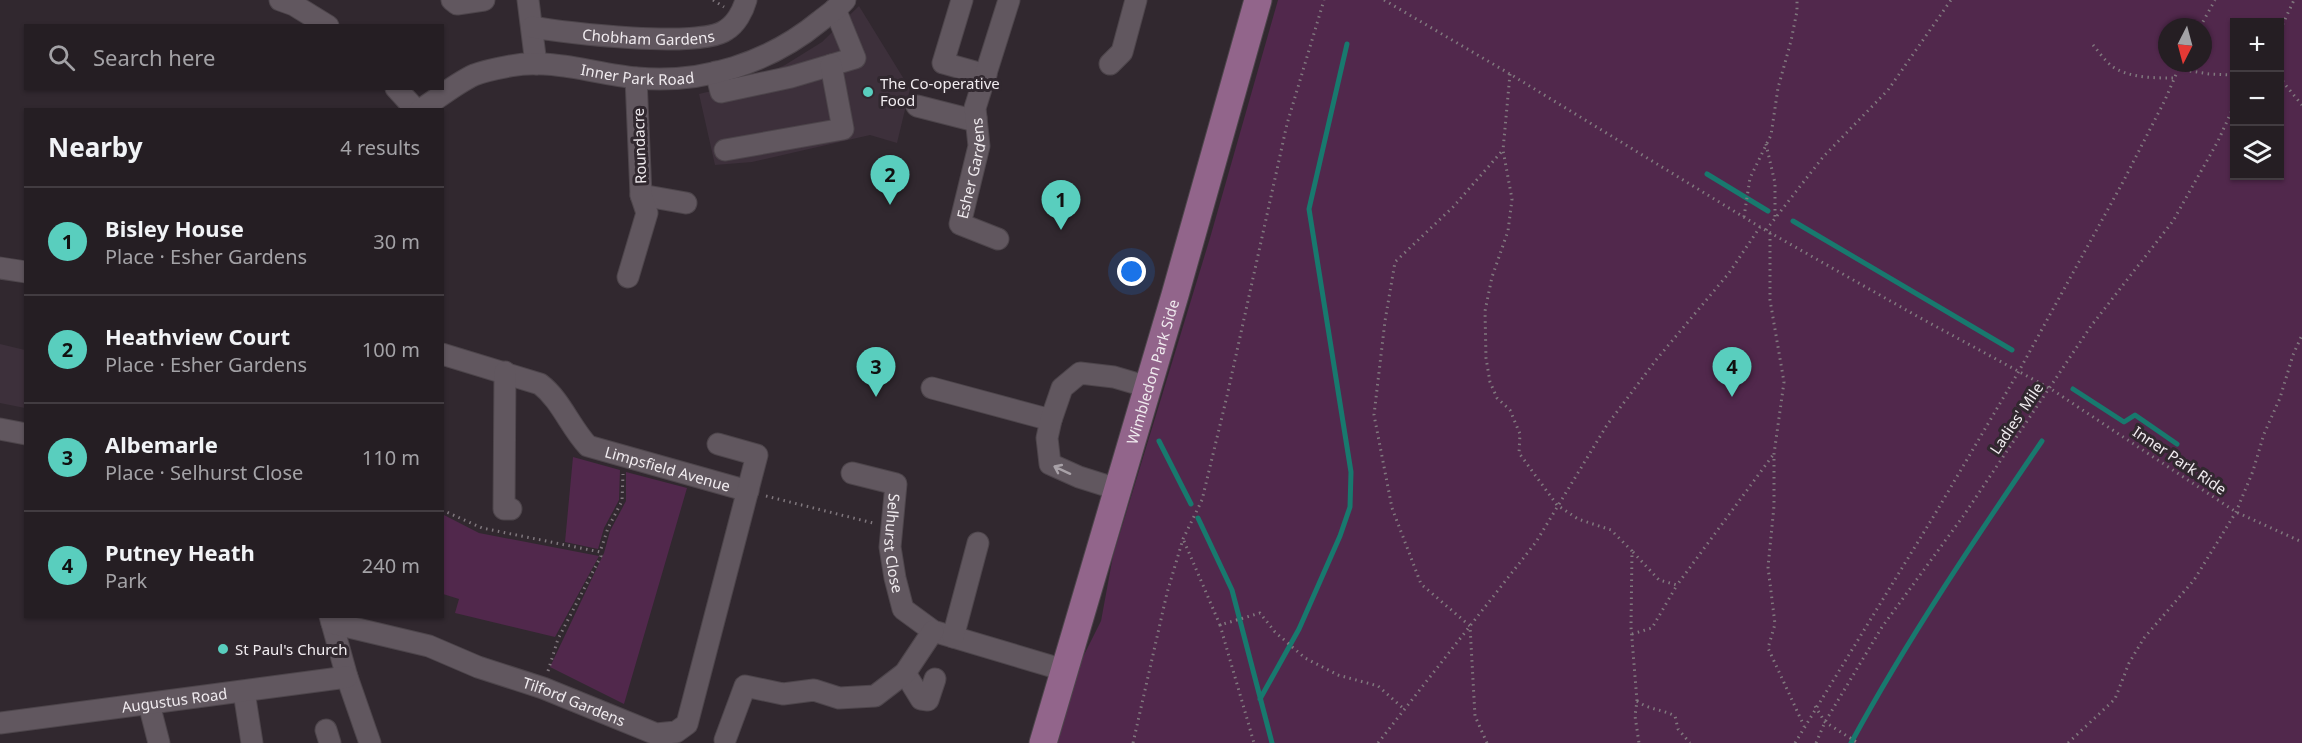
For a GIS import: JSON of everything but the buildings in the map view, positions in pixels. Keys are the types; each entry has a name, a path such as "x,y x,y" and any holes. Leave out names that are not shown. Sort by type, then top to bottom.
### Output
{"main road":[{"name":"Wimbledon Park Side","path":"1043,743 1148,387 1258,0"}],"street":[{"path":"280,0 294,5 325,24"},
{"path":"452,0 458,4 484,0"},
{"path":"528,0 537,64"},
{"name":"Chobham Gardens","path":"532,27 648,38 712,36 726,30 742,11 746,0"},
{"path":"962,0 943,63 986,75"},
{"name":"Esher Gardens","path":"998,239 960,224 979,146 975,108 1009,0"},
{"path":"1110,64 1122,52 1136,0"},
{"path":"716,72 721,92 791,77 855,58 840,4"},
{"name":"Inner Park Road","path":"421,108 474,75 510,66 537,64 577,67 636,78 676,79 716,72 759,60 804,34 840,4"},
{"path":"725,150 843,129 831,65"},
{"name":"Roundacre","path":"628,277 644,204 636,78"},
{"path":"398,90 416,108"},
{"path":"916,106 972,120 976,118"},
{"path":"644,204 686,203"},
{"path":"0,268 24,272"},
{"name":"Limpsfield Avenue","path":"444,355 540,384 550,391 588,446 747,494"},
{"path":"505,372 504,509 511,509"},
{"path":"1118,489 1079,477 1050,464 1047,438 1051,420 1062,388 1080,373 1114,377 1148,387"},
{"path":"932,388 1051,420"},
{"path":"0,429 24,434"},
{"path":"718,444 757,455 747,494"},
{"name":"Selhurst Close","path":"852,473 896,484 890,547 903,609 943,634 1064,670"},
{"name":"Tilford Gardens","path":"331,620 429,646 478,667 543,688 656,734 676,732 687,724 747,494"},
{"path":"725,740 745,686 783,694 814,690 839,698 875,696 905,673 943,634 978,543"},
{"path":"331,620 346,677 369,743"},
{"path":"905,673 921,699 928,700 934,679"},
{"name":"Augustus Road","path":"0,723 346,677"},
{"path":"244,692 252,743"},
{"path":"149,704 159,743"}],"path":[{"path":"1133,743 1167,593 1183,539 1202,500 1230,385 1287,124 1324,0"},
{"name":"Inner Park Ride","path":"1384,0 1510,74 1744,218 2051,389 2236,512 2302,542"},
{"path":"1744,218 1750,177 1771,135 1778,88 1797,11 1797,0"},
{"path":"1804,726 1768,648 1775,624 1768,567 1774,506 1774,454 1784,382 1770,300 1768,231 1823,157 1888,90 1951,0"},
{"path":"2205,18 2215,0"},
{"path":"2284,21 2294,0"},
{"path":"2093,45 2112,66 2127,73 2151,78 2174,78"},
{"path":"1795,743 1815,706 1935,513 2019,371 2124,180 2177,72"},
{"path":"2197,72 2230,75"},
{"path":"2281,72 2283,82 2302,105"},
{"path":"1510,74 1503,150 1512,199 1508,231 1492,276 1485,311 1486,358 1490,382 1497,398 1509,410 1520,434 1519,453 1557,505 1578,519 1611,530 1659,580 1677,585"},
{"name":"Ladies' Mile","path":"1816,743 1824,722 1882,627 1964,515 2051,389 2091,326 2173,221 2230,116"},
{"path":"1766,144 1775,183 1775,219"},
{"path":"1486,743 1475,716 1470,626 1421,584 1392,508 1374,415 1395,262 1453,207 1503,150"},
{"path":"1378,743 1536,542 1607,425 1656,360 1729,273 1760,227"},
{"path":"2068,743 2115,699 2129,663 2144,638 2194,580 2236,512 2302,335"},
{"path":"1632,634 1652,628 1677,585 1756,480 1764,464 1774,454"},
{"path":"543,688 558,639 601,556 600,552 608,528 622,501 626,457"},
{"path":"747,494 767,496 891,528"},
{"path":"444,511 482,528 600,552"},
{"path":"1183,539 1220,625 1254,743"},
{"path":"1632,551 1632,634 1637,701 1635,716 1639,743"},
{"path":"1220,625 1260,613 1275,632 1305,658 1338,675 1378,686 1404,709"},
{"path":"1637,701 1647,708 1675,716 1678,729 1690,743"},
{"path":"1815,706 1824,722 1858,743"}],"shaded area":[{"path":"1278,0 2302,0 2302,743 1057,743 1080,663 1101,621 1113,556 1210,238"},
{"path":"859,6 910,89 897,143 870,135 752,162 715,165 699,94 744,83 785,65 822,42"},
{"path":"0,344 24,350 24,408 0,403"},
{"path":"573,457 620,470 619,500 604,528 598,549 565,542"},
{"path":"626,472 687,488 624,704 550,667 604,553 610,531 626,501"},
{"path":"444,515 479,533 599,556 555,637 455,613 459,599 444,594"}],"waterway":[{"path":"1260,699 1299,629 1340,536 1350,507 1351,472 1309,209 1347,44"},
{"path":"1707,174 1768,211"},
{"path":"1793,221 2012,350"},
{"path":"2073,389 2124,422 2135,415 2177,444"},
{"path":"1159,441 1191,504"},
{"path":"1851,743 1919,627 2042,441"},
{"path":"1198,518 1232,590 1272,743"}],"place":[{"name":"The Co-operative Food","path":"868,92"},
{"name":"Heathview Court","path":"890,205"},
{"name":"Bisley House","path":"1061,230"},
{"name":"Albemarle","path":"876,397"},
{"name":"Putney Heath","path":"1732,397"},
{"name":"St Paul's Church","path":"223,649"}]}
